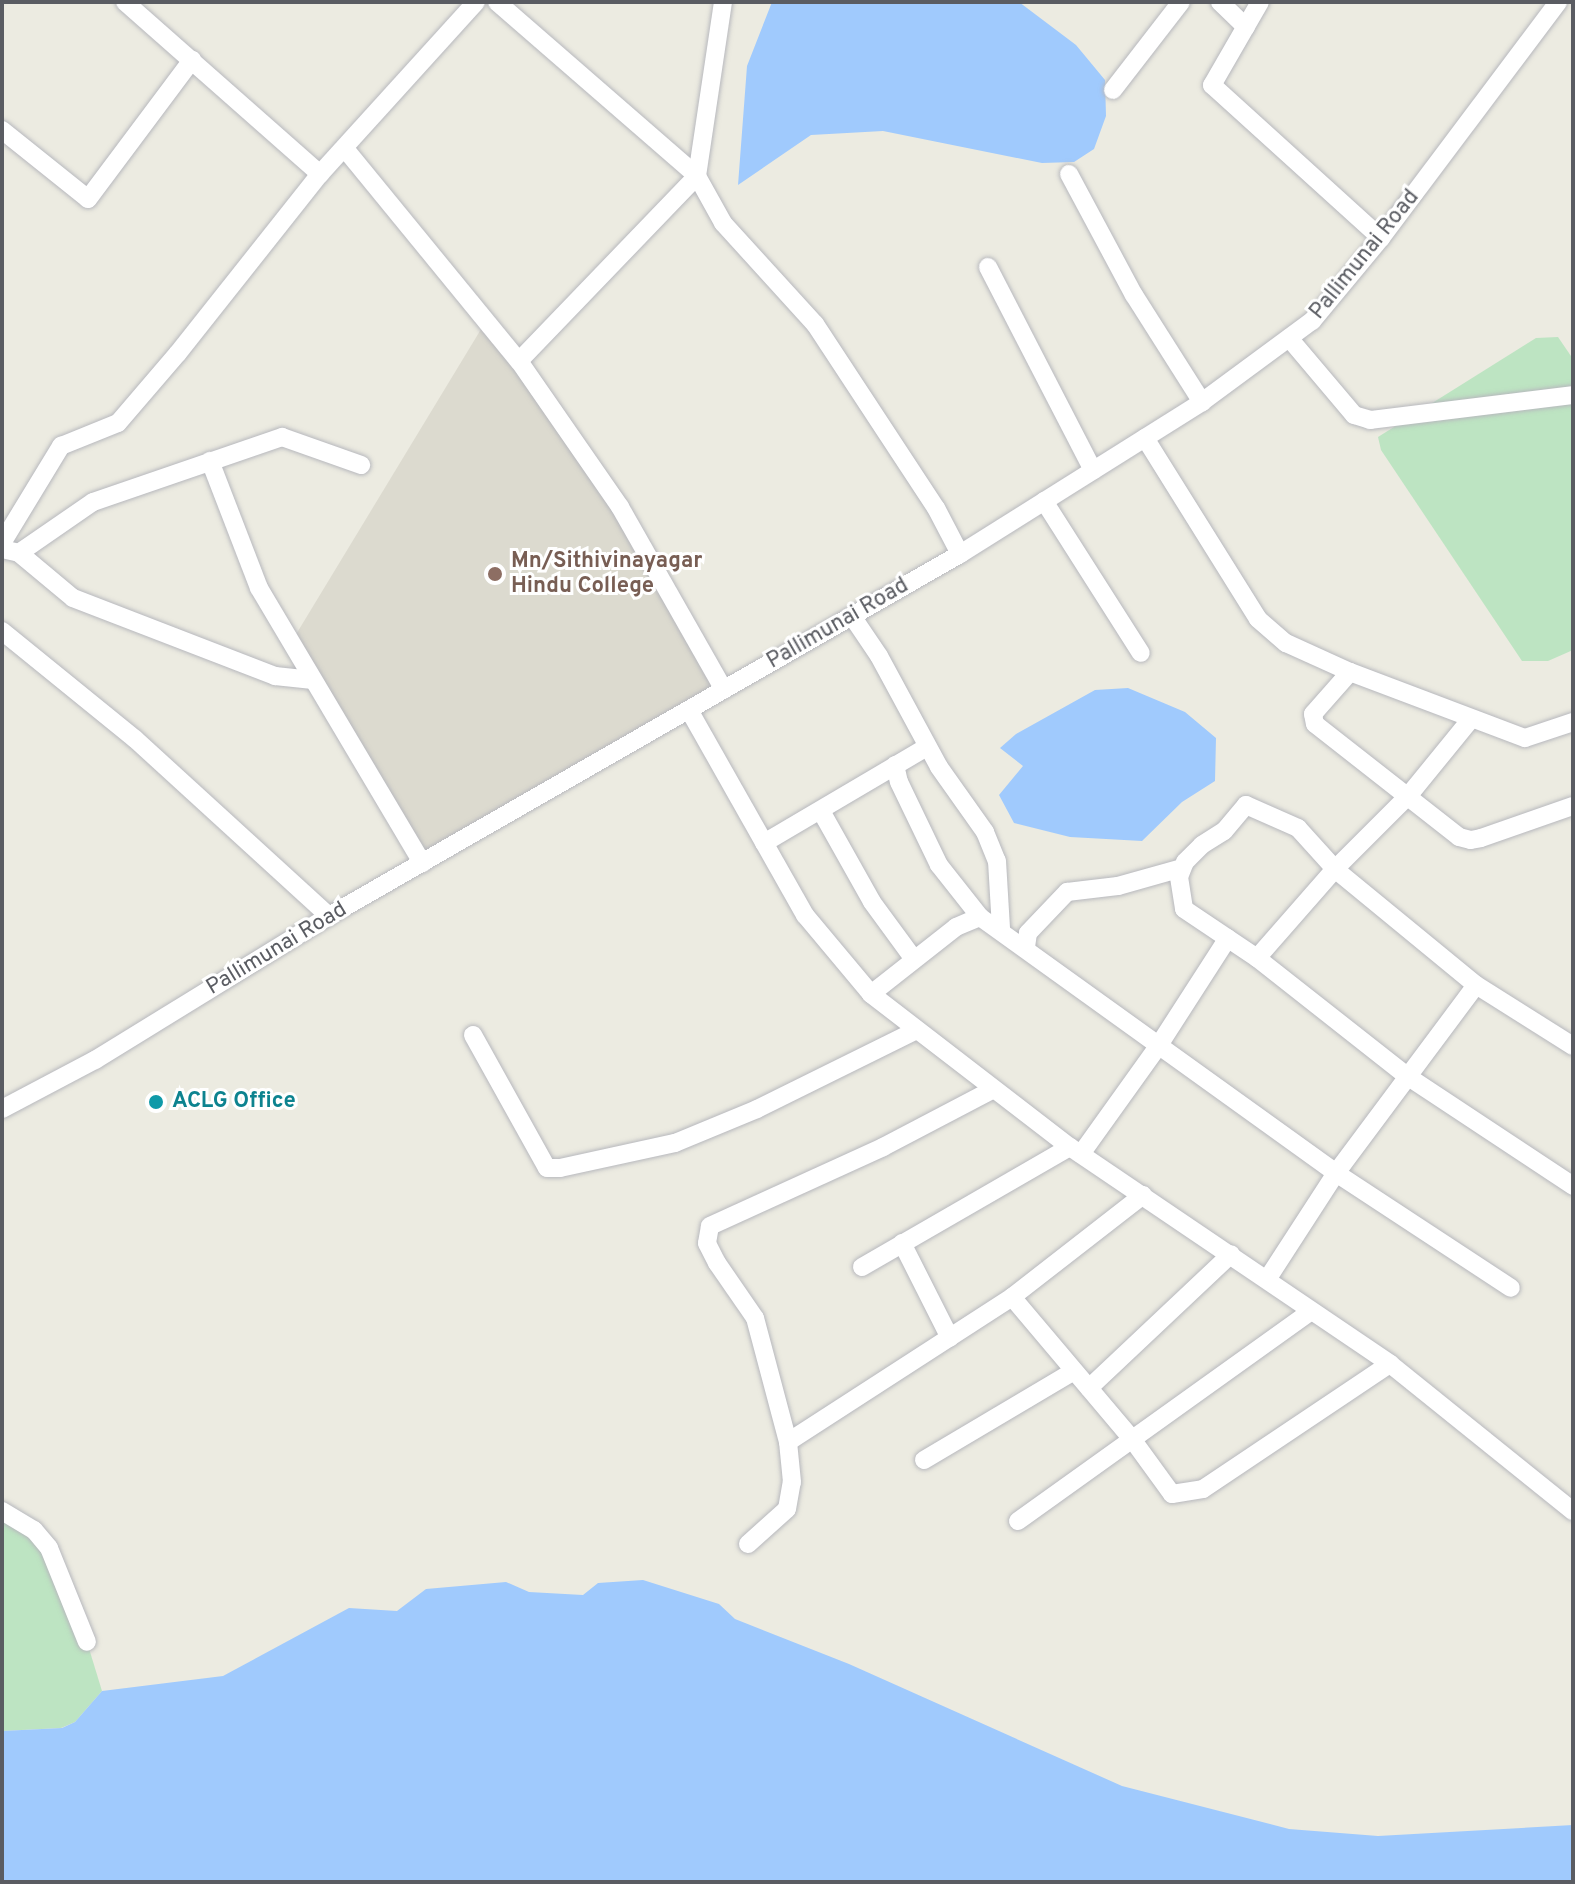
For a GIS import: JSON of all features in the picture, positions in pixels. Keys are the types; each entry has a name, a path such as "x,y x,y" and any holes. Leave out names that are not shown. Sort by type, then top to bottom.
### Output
{"street":[{"path":"125,2 320,174"},
{"path":"2,543 61,446 118,423 178,353 320,174 346,150 476,2"},
{"path":"497,2 697,176 723,223 815,324 936,508 960,554"},
{"path":"519,361 697,176 723,2"},
{"path":"1113,90 1181,2"},
{"path":"1220,2 1246,27"},
{"path":"1260,2 1212,85 1381,238"},
{"name":"Pallimunai Road","path":"2,1109 95,1060 329,916 960,554 1202,402 1312,321 1381,238 1558,2"},
{"path":"2,130 88,199 192,60"},
{"path":"346,150 519,361 620,507 724,690"},
{"path":"1069,174 1134,295 1202,402"},
{"path":"988,267 1093,470"},
{"path":"1289,338 1354,415 1370,420 1573,395"},
{"path":"313,680 275,676 73,598 11,551 93,502 282,437 361,465"},
{"path":"1145,438 1258,619 1286,643 1350,672 1525,738 1573,722"},
{"path":"210,461 259,588 422,863"},
{"path":"1044,501 1141,653"},
{"path":"852,616 879,656 939,767 985,832 997,861 1001,929"},
{"path":"2,631 135,739 329,916"},
{"path":"1350,672 1313,714 1314,721 1459,837 1471,840 1573,806"},
{"path":"689,710 805,915 871,994 992,1090 1075,1150 1268,1278 1310,1312 1390,1364 1573,1511"},
{"path":"1257,958 1335,869 1409,795 1471,719"},
{"path":"764,843 927,747"},
{"path":"895,765 899,782 939,865 980,917 1001,929 1336,1173 1511,1288"},
{"path":"821,811 872,902 913,958"},
{"path":"1573,1046 1476,985 1335,869 1298,828 1242,811 1224,831 1202,845 1183,865 1179,877 1184,909 1257,958 1407,1076 1573,1186"},
{"path":"1026,947 1028,933 1067,892 1118,886 1183,865"},
{"path":"871,994 956,927 980,917"},
{"path":"862,1267 1075,1150 1159,1045 1228,938"},
{"path":"1268,1278 1336,1173 1476,985"},
{"path":"473,1035 547,1168 560,1168 675,1143 757,1109 915,1031"},
{"path":"748,1544 787,1509 792,1482 788,1442 755,1318 707,1243 710,1226 883,1147 992,1090"},
{"path":"788,1442 1012,1297 1143,1195"},
{"path":"902,1243 950,1338"},
{"path":"1089,1388 1231,1254"},
{"path":"1012,1297 1132,1439 1172,1494 1203,1489 1390,1364"},
{"path":"1018,1521 1310,1312"},
{"path":"924,1460 1074,1371"},
{"path":"2,1511 34,1530 49,1548 87,1642"}],"shaded area":[{"name":"Mn/Sithivinayagar Hindu College","path":"486,321 519,361 724,690 422,863 292,641"}],"green space":[{"path":"1558,337 1573,359 1573,650 1548,661 1522,661 1381,450 1378,437 1536,338"},
{"path":"2,1511 34,1530 87,1642 102,1691 75,1722 61,1728 2,1731"}],"water":[{"path":"772,2 1019,2 1076,45 1105,80 1106,116 1094,149 1074,162 1042,163 883,131 811,135 738,185 747,66"},
{"path":"1128,688 1185,712 1216,738 1215,781 1182,802 1142,841 1070,837 1014,823 999,795 1023,766 1000,748 1016,734 1095,690"},
{"path":"643,1580 719,1604 735,1619 849,1664 1122,1786 1289,1829 1378,1836 1573,1825 1573,1882 2,1882 2,1731 62,1728 75,1722 102,1691 223,1676 349,1608 397,1611 426,1589 506,1582 529,1592 583,1595 598,1583"}],"place":[{"name":"Mn/Sithivinayagar Hindu College","path":"495,574"},
{"name":"ACLG Office","path":"156,1102"}]}
